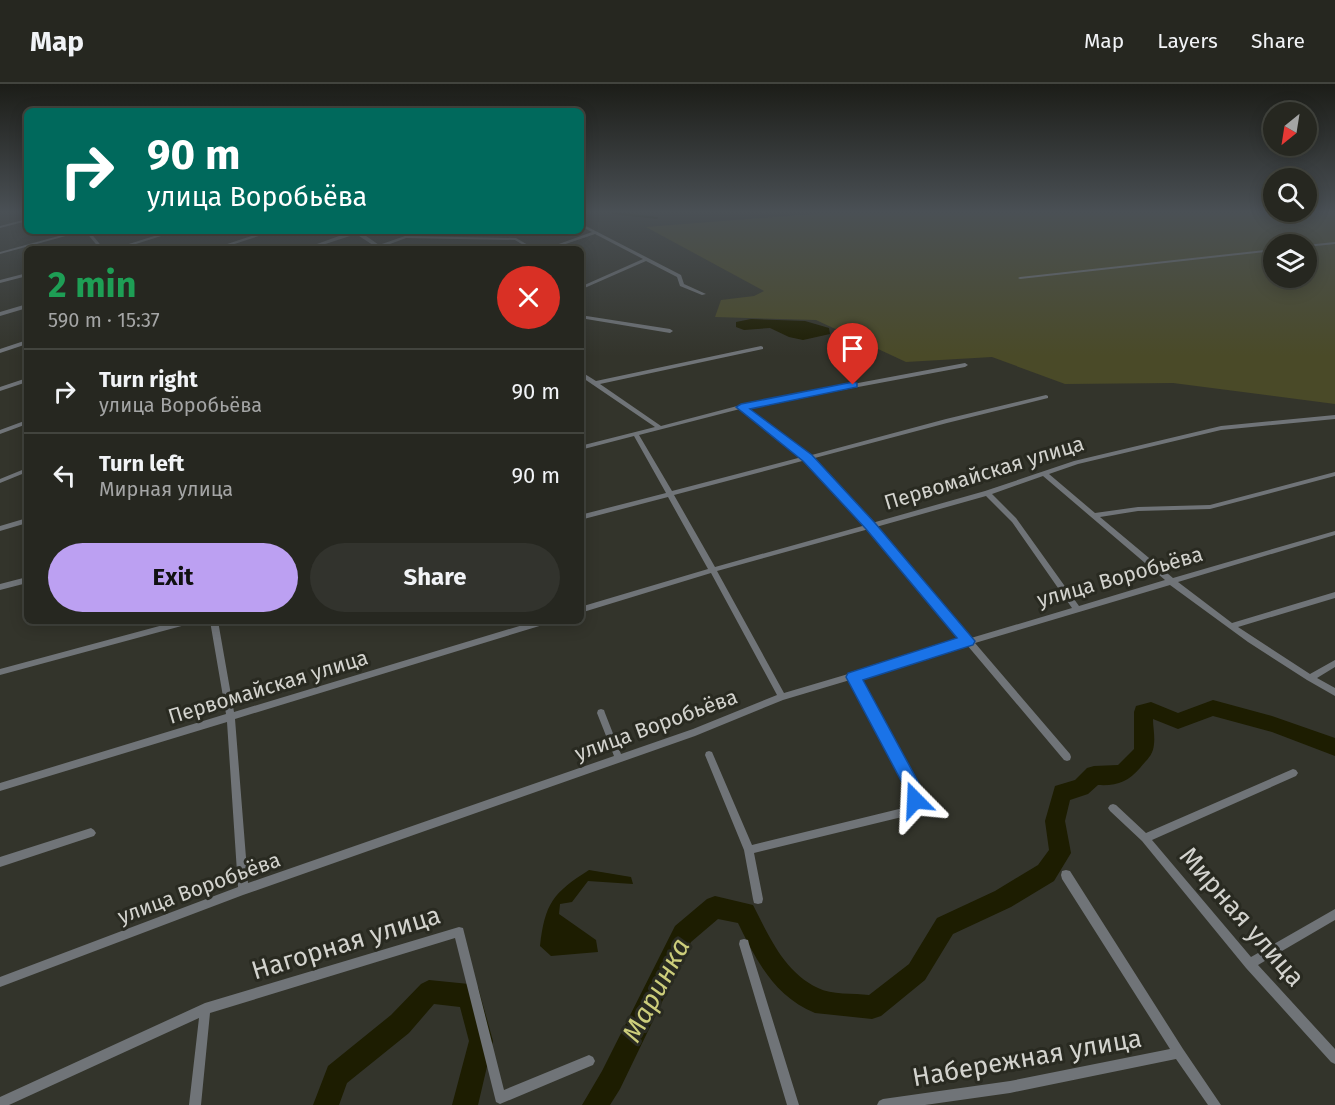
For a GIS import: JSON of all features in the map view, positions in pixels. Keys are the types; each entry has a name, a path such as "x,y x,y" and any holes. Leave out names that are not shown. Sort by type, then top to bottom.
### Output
{"street":[{"path":"584,287 642,261"},
{"path":"649,261 679,276 682,285 704,294"},
{"path":"1020,278 1177,261"},
{"path":"0,282 24,275"},
{"path":"0,314 24,307"},
{"path":"584,317 670,331"},
{"path":"0,351 24,343"},
{"path":"597,383 761,348"},
{"path":"584,447 741,407 965,365"},
{"path":"584,375 659,427"},
{"path":"0,389 24,381"},
{"path":"584,517 946,421 1046,397"},
{"path":"741,407 807,458 870,526 1067,757"},
{"name":"Первомайская улица","path":"584,609 987,493 1076,462 1211,430 1335,417"},
{"path":"0,432 24,423"},
{"path":"636,434 782,697"},
{"path":"0,481 24,471"},
{"path":"1045,474 1097,515 1171,581 1232,626 1335,692"},
{"path":"1097,515 1138,509 1210,507 1335,474"},
{"path":"987,493 1014,520 1076,608"},
{"path":"0,529 24,521"},
{"name":"улица Воробьёва","path":"0,982 243,890 695,732 782,697 1335,533"},
{"path":"0,587 24,581"},
{"path":"1232,626 1335,595"},
{"path":"0,672 178,624"},
{"path":"215,624 231,717 243,890"},
{"name":"Первомайская улица","path":"0,787 536,624"},
{"path":"1310,678 1335,663"},
{"path":"749,850 902,813 915,800 914,789 854,677"},
{"path":"601,713 619,759"},
{"path":"709,755 749,850 758,899"},
{"path":"1145,838 1293,773"},
{"name":"Мирная улица","path":"1113,808 1145,838 1250,964 1335,1058"},
{"path":"0,862 91,833"},
{"path":"1066,875 1179,1053 1215,1105"},
{"path":"1250,964 1335,914"},
{"name":"Нагорная улица","path":"0,1103 205,1009 459,932 500,1098 589,1061"},
{"path":"744,944 793,1105"},
{"path":"195,1105 205,1009"},
{"name":"Набережная улица","path":"883,1105 1010,1087 1179,1053"}],"shaded area":[{"path":"708,261 1263,261 1263,288 1317,288 1317,261 1335,261 1335,404 1173,383 1065,384 992,357 906,362 816,320 715,317 721,300 754,296 764,291"},
{"path":"751,319 805,321 829,328 830,334 803,340 789,337 770,328 744,330 736,327 736,322"},
{"path":"589,870 631,877 633,884 588,881 572,902 560,904 559,914 596,940 598,952 551,956 540,946 548,909 559,893"}],"waterway":[{"name":"Маринка","path":"595,1105 611,1080 683,934 715,907 745,913 765,953 785,980 815,1001 872,1007 917,972 945,926 1003,899 1046,873 1060,853 1055,821 1062,793 1081,787 1094,775 1112,776 1125,772 1142,754 1145,742 1143,712 1151,710 1178,721 1213,708 1272,724 1335,747"},
{"name":"Маринка","path":"326,1105 337,1075 400,1024 429,992 469,996 481,1041 465,1105"}],"route":[{"path":"853,385 741,407 807,458 870,526 968,641 854,677 914,789 915,800"}]}
